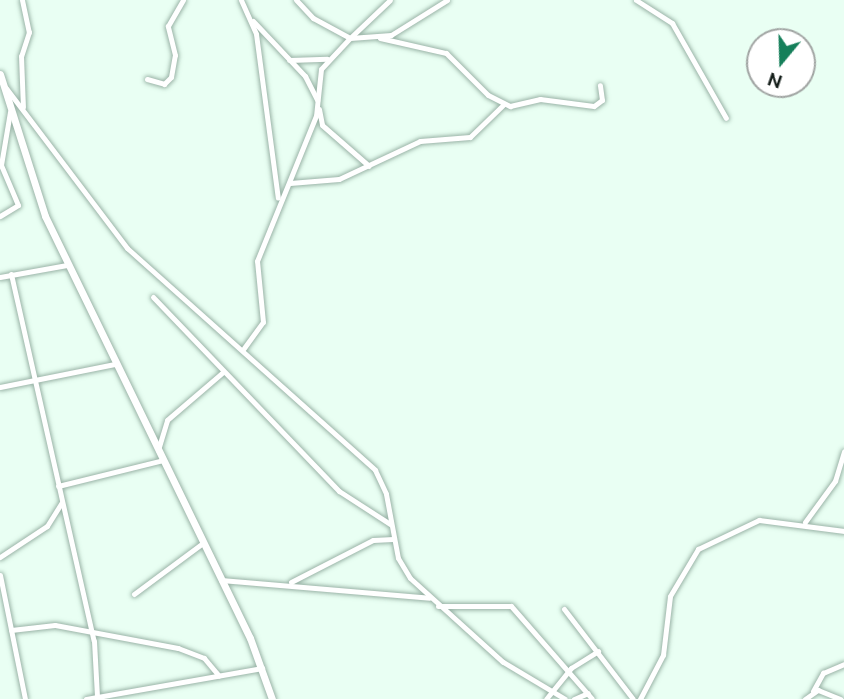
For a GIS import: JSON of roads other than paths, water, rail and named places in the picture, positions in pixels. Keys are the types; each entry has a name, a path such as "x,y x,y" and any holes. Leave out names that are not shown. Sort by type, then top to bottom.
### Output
{"main road":[{"path":"1,78 10,112 67,265 263,668 272,699"}],"street":[{"path":"22,0 29,32 21,56 23,108"},
{"path":"147,79 164,83 171,77 175,55 168,26 183,0"},
{"path":"241,0 249,16 288,60 318,101 322,125 369,166"},
{"path":"296,0 313,18 351,38 380,38 446,52 504,104"},
{"path":"244,348 263,322 257,261 278,199 290,183 318,101 321,68 390,0"},
{"path":"380,38 447,0"},
{"path":"636,0 672,23 726,118"},
{"path":"249,16 278,199"},
{"path":"288,60 330,58"},
{"path":"1,78 127,248 244,348 374,470 386,494 393,539 410,578 438,606 548,697 565,699"},
{"path":"290,183 324,184 420,141 470,137 504,104 540,99 594,106 601,100 600,85"},
{"path":"0,216 18,205 1,165 10,112"},
{"path":"0,276 67,265"},
{"path":"11,274 91,631 97,697"},
{"path":"153,297 339,491 390,524"},
{"path":"0,387 115,364"},
{"path":"158,450 167,420 223,372"},
{"path":"802,523 821,507 844,451"},
{"path":"58,486 163,460"},
{"path":"0,557 47,526 62,501"},
{"path":"640,699 663,655 670,596 698,549 759,520 802,523 844,531"},
{"path":"286,584 373,540 393,539"},
{"path":"134,594 203,542"},
{"path":"0,575 25,699"},
{"path":"221,580 429,598"},
{"path":"438,606 511,606 571,668 590,696 574,699"},
{"path":"564,609 633,699"},
{"path":"11,630 39,625 91,631 192,651 219,676"},
{"path":"548,697 571,668 598,651"},
{"path":"805,699 823,673 844,664"},
{"path":"86,699 263,668"},
{"path":"813,691 840,699"}]}
